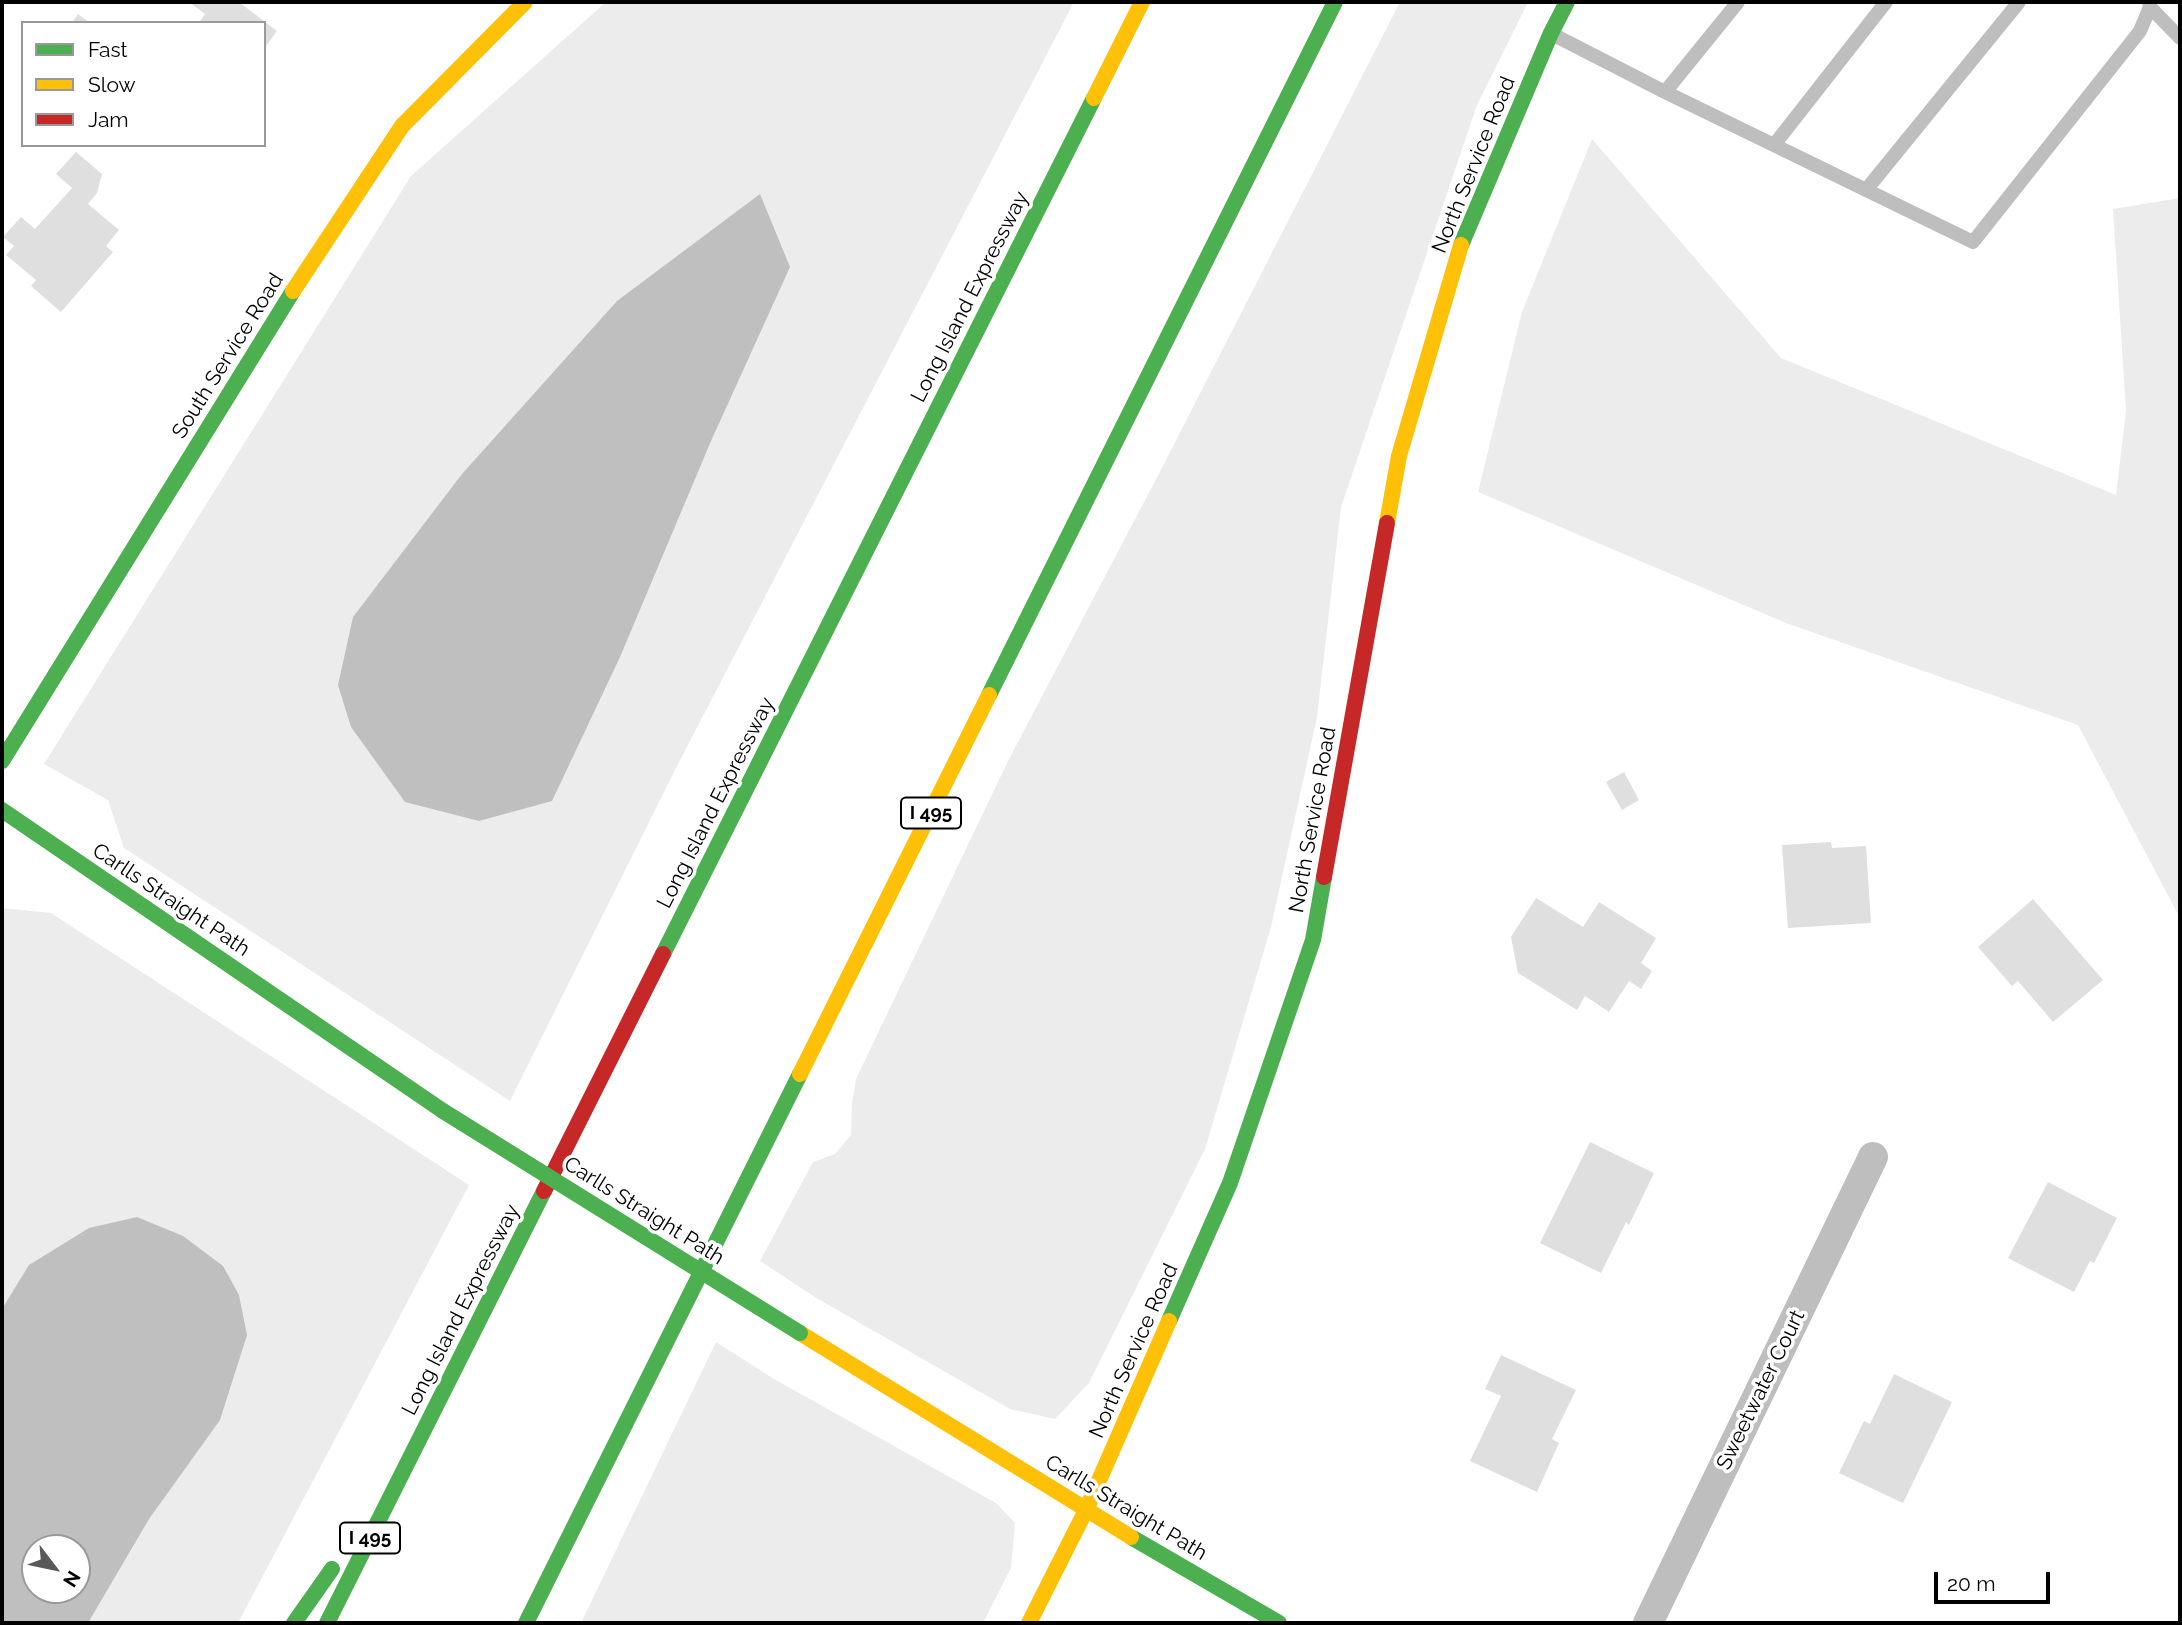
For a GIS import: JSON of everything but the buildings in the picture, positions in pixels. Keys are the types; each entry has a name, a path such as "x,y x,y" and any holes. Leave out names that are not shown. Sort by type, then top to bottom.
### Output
{"main road":[{"name":"South Service Road","path":"2,761 308,267 402,126 525,2"},
{"name":"Long Island Expressway","path":"327,1623 1142,2"},
{"name":"I 495","path":"526,1623 1335,2"},
{"name":"North Service Road","path":"1029,1623 1086,1510 1230,1183 1313,940 1399,456 1463,238 1551,33 1567,2"},
{"name":"Carlls Straight Path","path":"2,810 443,1111 1086,1510 1279,1623"},
{"path":"294,1623 413,1452"}],"street":[{"name":"Sweetwater Court","path":"1648,1623 1873,1157"}],"lane":[{"path":"1665,92 1738,2"},
{"path":"1774,145 1886,2"},
{"path":"1866,190 2019,2"},
{"path":"1551,33 1665,92 1973,242 2140,31 2150,4 2180,38"}],"shaded area":[{"path":"606,2 1074,2 677,766 510,1101 124,848 108,800 44,764 411,176"},
{"path":"1400,2 1528,2 1477,105 1341,507 1317,717 1271,927 1205,1149 1089,1383 1055,1419 1010,1409 818,1299 760,1261 813,1162 835,1154 851,1135 856,1079 1008,761 1164,464"},
{"path":"1592,139 1781,358 2116,495 2126,411 2113,209 2180,198 2180,918 2078,725 1786,623 1478,492 1522,312"},
{"path":"760,194 790,267 711,441 620,657 552,801 479,821 405,802 351,727 338,685 353,617 462,474 617,301"},
{"path":"2,908 51,913 469,1185 238,1623 2,1623"},
{"path":"137,1217 183,1236 223,1266 239,1295 247,1335 220,1420 149,1519 88,1623 2,1623 2,1309 29,1265 89,1228"},
{"path":"716,1342 774,1379 996,1503 1015,1523 1011,1568 983,1623 581,1623"}],"traffic: fast":[{"path":"989,695 1335,2"},
{"path":"1461,245 1551,33 1567,2"},
{"path":"663,954 1094,98"},
{"path":"2,761 293,291"},
{"path":"2,810 443,1111"},
{"path":"1169,1321 1230,1183 1313,940 1324,877"},
{"path":"526,1623 800,1074"},
{"path":"443,1111 800,1333"},
{"path":"327,1623 544,1191"},
{"path":"1131,1537 1279,1623"},
{"path":"294,1623 332,1569"}],"traffic: slow":[{"path":"293,291 402,126 525,2"},
{"path":"1094,98 1142,2"},
{"path":"1387,523 1399,456 1461,245"},
{"path":"800,1074 989,695"},
{"path":"1029,1623 1086,1510 1169,1321"},
{"path":"800,1333 1131,1537"}],"traffic: jam":[{"path":"1324,877 1387,523"},
{"path":"544,1191 663,954"}]}
